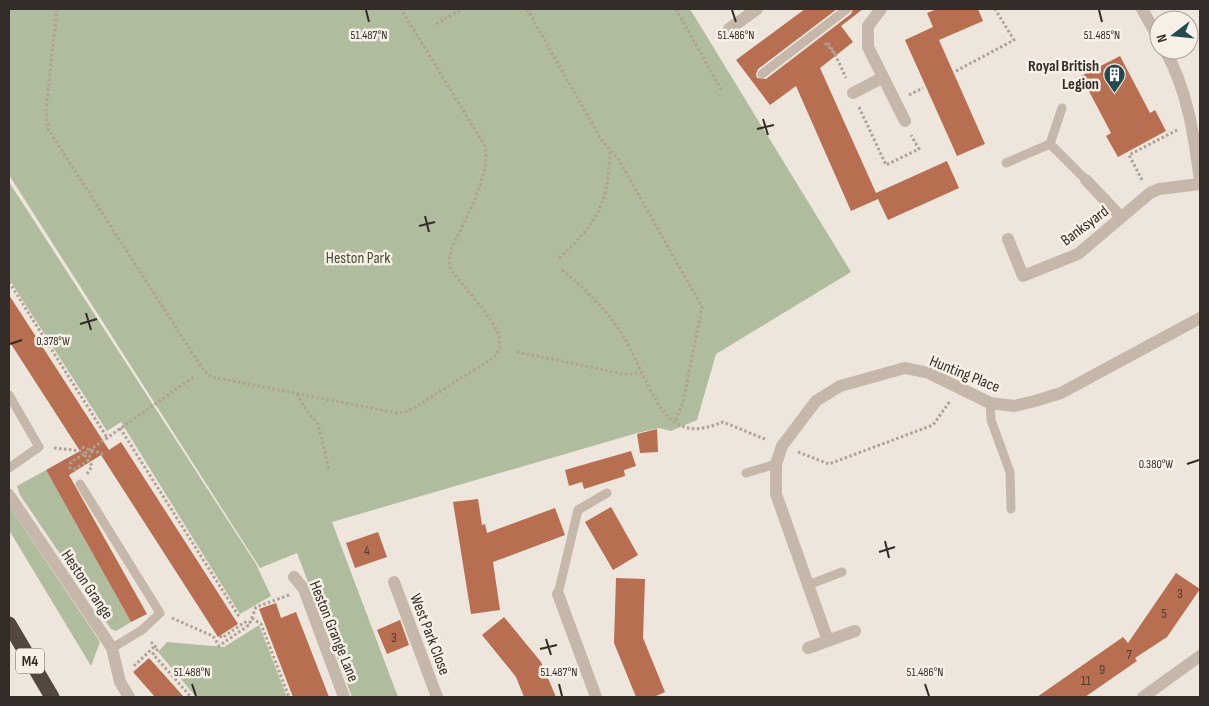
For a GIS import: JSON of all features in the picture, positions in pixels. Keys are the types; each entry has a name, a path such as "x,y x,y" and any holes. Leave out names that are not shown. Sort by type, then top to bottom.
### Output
{"highway":[{"name":"M4","path":"9,624 52,697"}],"street":[{"path":"730,29 757,9"},
{"path":"881,9 868,26 868,47 904,122"},
{"path":"1142,9 1149,21"},
{"path":"1169,60 1184,94 1192,122 1200,183"},
{"path":"853,93 882,78"},
{"path":"1086,180 1121,217"},
{"name":"Banksyard","path":"1008,239 1023,276 1078,254 1121,217 1159,189 1200,183"},
{"name":"Hunting Place","path":"828,641 776,494 776,464 782,446 816,401 840,386 904,368 929,374 990,403 1014,406 1061,393 1200,318"},
{"name":"Heston Grange","path":"9,495 112,648 120,682 129,697"},
{"name":"Heston Grange Lane","path":"294,577 304,589 344,697"},
{"name":"West Park Close","path":"394,582 438,697"},
{"path":"558,594 596,697"},
{"path":"808,648 855,631"},
{"path":"1143,697 1200,656"}],"lane":[{"path":"762,74 846,9"},
{"path":"1006,163 1050,144 1062,108"},
{"path":"1050,144 1086,180"},
{"path":"9,395 39,447 9,468"},
{"path":"990,403 991,420 1010,472 1012,509"},
{"path":"746,474 776,464"},
{"path":"80,484 160,613 142,630 112,648"},
{"path":"558,594 578,510 607,493"},
{"path":"808,586 842,572"}],"path":[{"path":"57,9 46,110 48,130 204,371 212,377 397,413 405,412 493,358 499,350 500,343 496,329 452,271 449,262 452,250 485,171 487,155 485,146 401,9"},
{"path":"436,24 462,9"},
{"path":"527,9 602,141 620,160 702,307 683,403 675,422"},
{"path":"676,9 722,91"},
{"path":"956,70 1014,40 995,9"},
{"path":"826,43 835,53 886,165 919,149 904,122"},
{"path":"1150,194 1129,155 1148,143 1192,122"},
{"path":"559,258 587,231 603,204 610,172 610,150"},
{"path":"562,270 590,292 624,337 660,405 675,422 683,427 704,429 723,422 829,464 933,425 960,388"},
{"path":"9,282 108,440"},
{"path":"517,352 624,374 643,373"},
{"path":"93,450 86,462 74,469 70,468 71,462 108,440 120,428 195,376"},
{"path":"297,394 306,410 318,424 329,470"},
{"path":"120,428 240,618"},
{"path":"39,447 82,452 92,466 80,484"},
{"path":"82,447 103,454"},
{"path":"160,613 212,636 219,646 249,625 256,607 304,589"},
{"path":"252,618 260,624 289,697"},
{"path":"220,636 222,638 245,622 249,625"},
{"path":"134,671 132,668 155,646 158,649 153,654 191,697"}],"green space":[{"name":"Heston Park","path":"9,9 690,9 851,272 716,354 697,420 671,431 659,428 637,433 332,522 398,697 352,697 297,553 260,568 9,175"},
{"path":"9,182 256,564 271,596 240,614 121,422 107,431 9,279"},
{"path":"46,470 131,622 116,631 111,629 20,495 17,486"},
{"path":"9,506 100,642 91,666 9,530"},
{"path":"259,625 287,697 196,697 158,652 167,642 224,647"}],"building":[{"path":"805,9 837,9 758,69 757,78 766,79 851,14 853,9 863,9 841,26 853,42 820,68 876,193 947,161 959,188 888,220 878,199 851,211 796,86 770,105 736,60"},
{"path":"937,9 978,9 983,21 939,40 985,144 957,156 905,40 933,27 927,13"},
{"name":"Royal British Legion","path":"1120,56 1150,113 1155,110 1166,131 1118,157 1106,136 1111,133 1081,76"},
{"path":"9,295 109,450 121,442 238,624 218,637 101,455 69,475 147,614 131,622 46,470 80,451 9,341"},
{"path":"657,429 658,452 640,453 637,434"},
{"path":"631,451 636,466 624,470 625,476 584,489 582,482 569,486 565,470"},
{"path":"478,499 482,525 485,524 487,533 555,508 565,535 493,562 500,610 471,614 453,502"},
{"path":"611,507 638,555 613,570 585,522"},
{"path":"378,532 387,557 355,568 346,543"},
{"path":"1176,573 1200,589 1167,637 1135,658 1137,661 1085,697 1037,697 1123,637 1128,643"},
{"path":"616,578 645,579 643,638 665,692 654,697 636,697 614,643"},
{"path":"276,603 281,618 296,612 329,697 293,697 259,609"},
{"path":"504,617 541,662 556,697 524,697 516,677 482,635"},
{"path":"400,620 409,645 387,654 377,630"},
{"path":"149,658 184,697 155,697 133,672"}],"place":[{"name":"Royal British Legion","path":"1115,93"}]}
